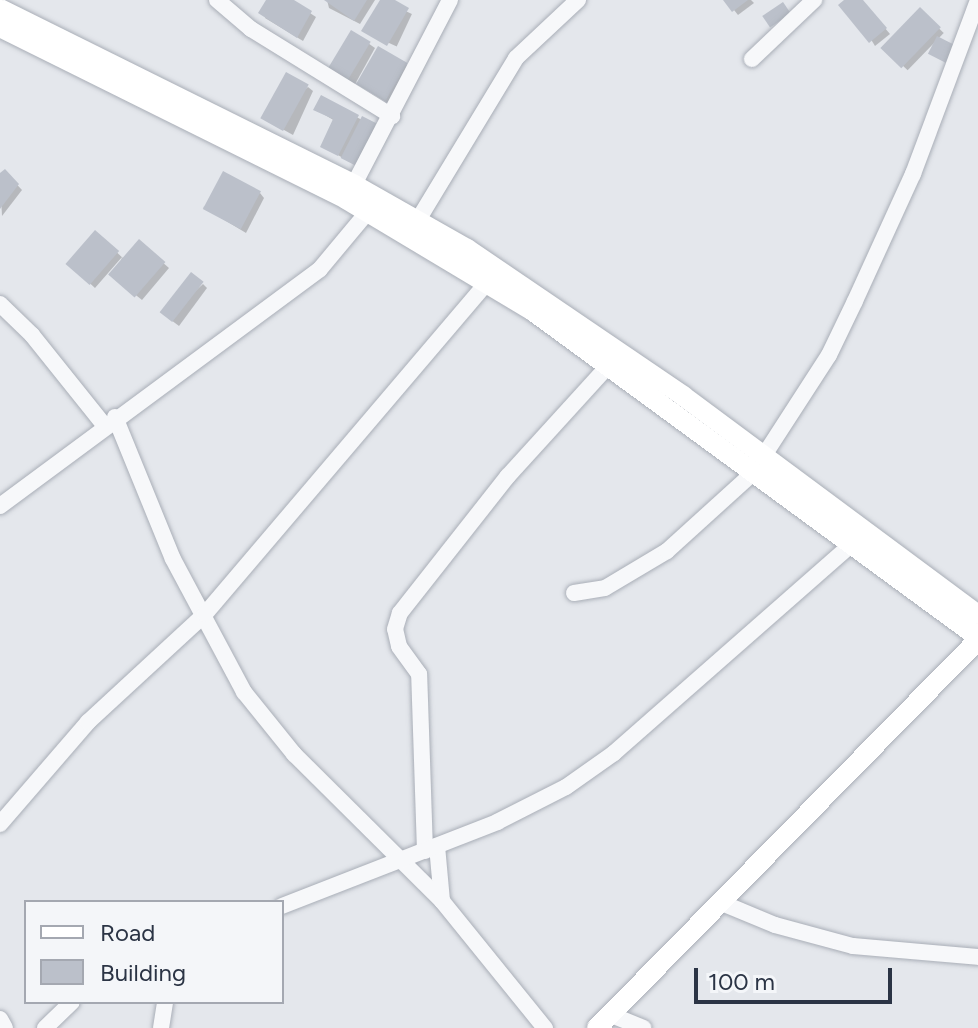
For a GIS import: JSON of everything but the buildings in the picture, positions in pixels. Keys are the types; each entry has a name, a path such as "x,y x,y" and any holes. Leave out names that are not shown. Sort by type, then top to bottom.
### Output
{"main road":[{"path":"0,9 373,205 978,615"},
{"path":"0,27 350,192"},
{"path":"373,205 418,220 558,308 758,464 852,544 978,639 722,903 603,1021 588,1028"}],"street":[{"path":"217,0 320,74 392,116"},
{"path":"418,220 516,58 578,0"},
{"path":"574,593 605,588 667,551 758,464 829,355 855,301 913,174 978,0"},
{"path":"350,192 392,116 448,1"},
{"path":"752,59 805,3"},
{"path":"0,506 110,421 320,269 373,205"},
{"path":"0,824 111,698 161,658 205,614 486,284"},
{"path":"0,304 110,421 173,559 244,692 294,754 442,901 545,1028"},
{"path":"442,901 431,849 419,674 399,646 395,629 400,613 508,476 609,365"},
{"path":"284,905 431,849 566,787 614,753 852,544"},
{"path":"722,903 775,925 853,946 978,957"},
{"path":"45,1028 70,1004"},
{"path":"161,1028 165,1004"},
{"path":"0,1019 5,1028"},
{"path":"603,1021 643,1028"}]}
